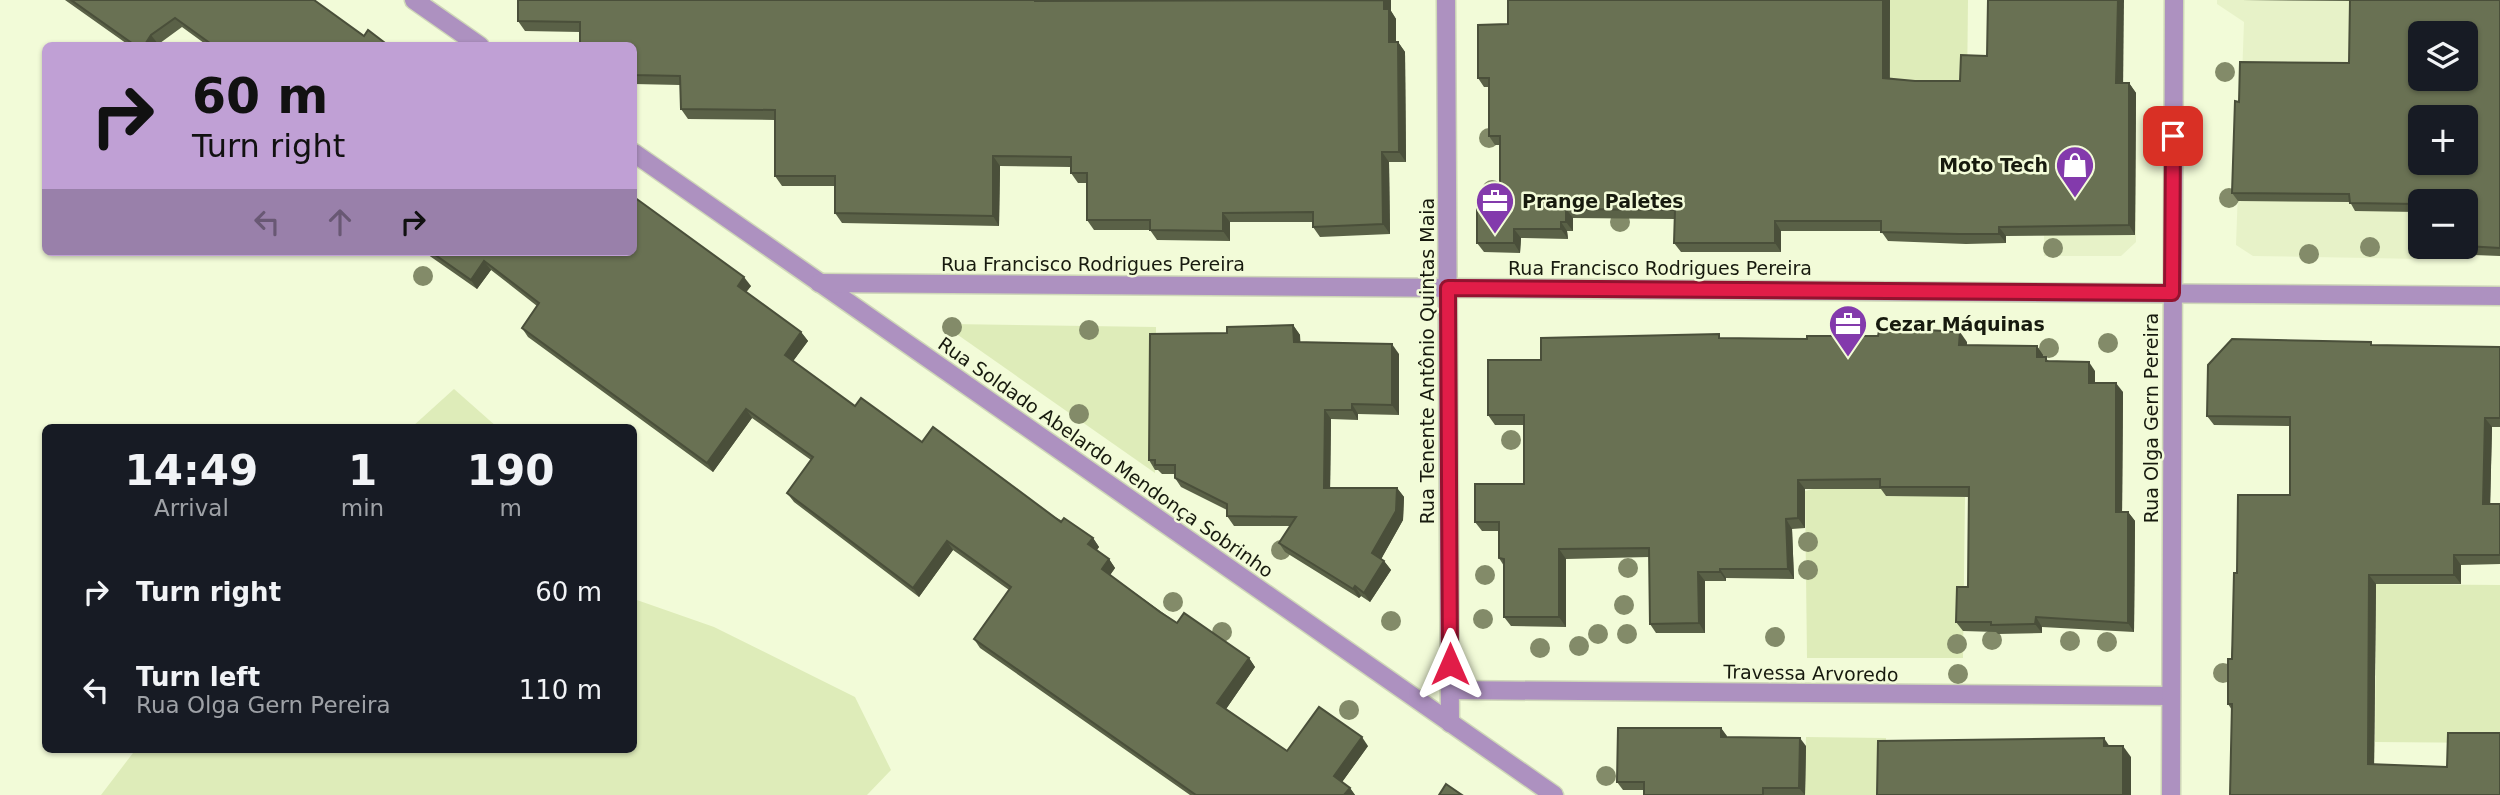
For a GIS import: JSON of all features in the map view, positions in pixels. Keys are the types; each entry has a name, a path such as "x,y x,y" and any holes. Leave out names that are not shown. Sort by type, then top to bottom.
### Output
{"street":[{"path":"415,0 474,42"},
{"name":"Rua Tenente Antônio Quintas Maia","path":"1446,0 1450,723"},
{"name":"Rua Olga Gern Pereira","path":"2171,795 2174,0"},
{"name":"Rua Soldado Abelardo Mendonça Sobrinho","path":"637,155 1554,795"},
{"name":"Rua Francisco Rodrigues Pereira","path":"819,283 2500,296"},
{"name":"Travessa Arvoredo","path":"1450,690 2171,696"}],"shaded area":[{"path":"1890,0 1968,0 1967,91 1889,90"},
{"path":"2217,0 2427,0 2423,21 2408,21 2408,91 2420,91 2420,105 2408,105 2408,175 2420,175 2420,189 2408,189 2408,259 2253,256 2236,245 2244,22 2217,4"},
{"path":"2135,159 2136,242 2121,256 2044,256 2044,188"},
{"path":"950,324 1156,327 1155,473 948,328"},
{"path":"454,389 494,424 415,424"},
{"path":"1887,489 1965,497 1963,658 1807,658 1805,491"},
{"path":"2376,584 2500,585 2500,743 2375,742"},
{"path":"637,600 714,627 855,697 891,770 867,795 101,795 133,753 637,753"},
{"path":"1806,737 1886,738 1885,795 1805,795"}],"building":[{"path":"71,0 314,0 364,36 368,30 384,42 208,42 175,18 151,35 147,42 130,42"},
{"path":"518,0 1384,0 1384,9 1389,9 1389,42 1398,42 1399,152 1382,152 1383,224 1313,227 1313,212 1223,213 1223,231 1150,230 1150,220 1087,220 1087,173 1071,173 1071,157 993,156 993,216 835,213 835,176 775,176 775,110 681,109 680,76 637,75 637,42 580,42 580,22 518,21"},
{"path":"1508,0 1883,0 1883,78 1960,81 1961,55 1987,56 1988,0 2118,0 2116,83 2129,83 2129,225 1999,227 1999,234 1959,234 1881,232 1881,221 1775,221 1775,243 1674,243 1675,210 1566,209 1566,222 1561,222 1561,229 1514,229 1514,243 1477,243 1477,201 1500,202 1500,136 1489,136 1489,78 1478,78 1478,25 1508,24"},
{"path":"2350,0 2500,0 2500,248 2478,247 2478,189 2408,189 2408,204 2350,203 2349,194 2232,193 2235,101 2239,102 2240,62 2349,63"},
{"path":"637,199 744,277 738,286 801,332 785,355 855,406 861,398 922,442 933,427 1061,522 1064,518 1093,538 1088,544 1109,559 1102,569 1160,612 1177,623 1184,613 1249,658 1217,703 1287,751 1319,707 1362,737 1334,776 1350,788 1344,795 1196,795 974,639 1011,587 947,541 913,588 787,493 813,457 746,409 707,463 522,328 539,303 484,261 471,280 437,256 637,256"},
{"path":"1293,325 1294,342 1392,344 1392,405 1352,404 1352,410 1325,410 1324,488 1397,488 1396,511 1372,553 1384,561 1364,593 1355,586 1353,589 1279,543 1296,517 1227,516 1227,504 1175,478 1175,465 1155,465 1155,460 1149,460 1150,334 1227,333 1227,327"},
{"path":"1910,329 1960,332 1959,345 2037,346 2037,357 2046,357 2046,361 2089,362 2089,383 2116,383 2116,512 2128,512 2128,623 2036,617 2035,624 1991,625 1991,622 1956,622 1957,587 1968,587 1969,487 1880,487 1880,479 1798,480 1798,518 1786,519 1788,569 1720,569 1720,572 1698,572 1699,623 1650,624 1649,548 1559,549 1559,617 1504,617 1504,559 1499,558 1499,522 1475,522 1475,484 1524,484 1524,415 1488,415 1488,360 1541,360 1541,338 1719,334 1719,338 1807,339 1807,336 1878,336 1879,331 1910,332"},
{"path":"2232,339 2500,347 2500,418 2485,418 2483,504 2500,504 2500,555 2454,555 2454,575 2369,575 2368,764 2447,767 2448,733 2500,733 2500,795 2230,795 2232,704 2228,704 2228,659 2232,659 2238,495 2290,495 2290,417 2207,416 2208,365"},
{"path":"1618,728 1721,728 1721,737 1800,738 1799,788 1763,788 1763,795 1644,795 1644,782 1617,782"},
{"path":"2104,738 2104,746 2123,746 2123,795 1877,795 1878,741"},
{"path":"1446,784 1462,795 1439,795"}],"place":[{"name":"Moto Tech","path":"2075,199"},
{"name":"Prange Paletes","path":"1495,235"},
{"name":"Cezar Máquinas","path":"1848,358"}],"route":[{"path":"1450,664 1448,288 2172,293 2173,136"}]}
